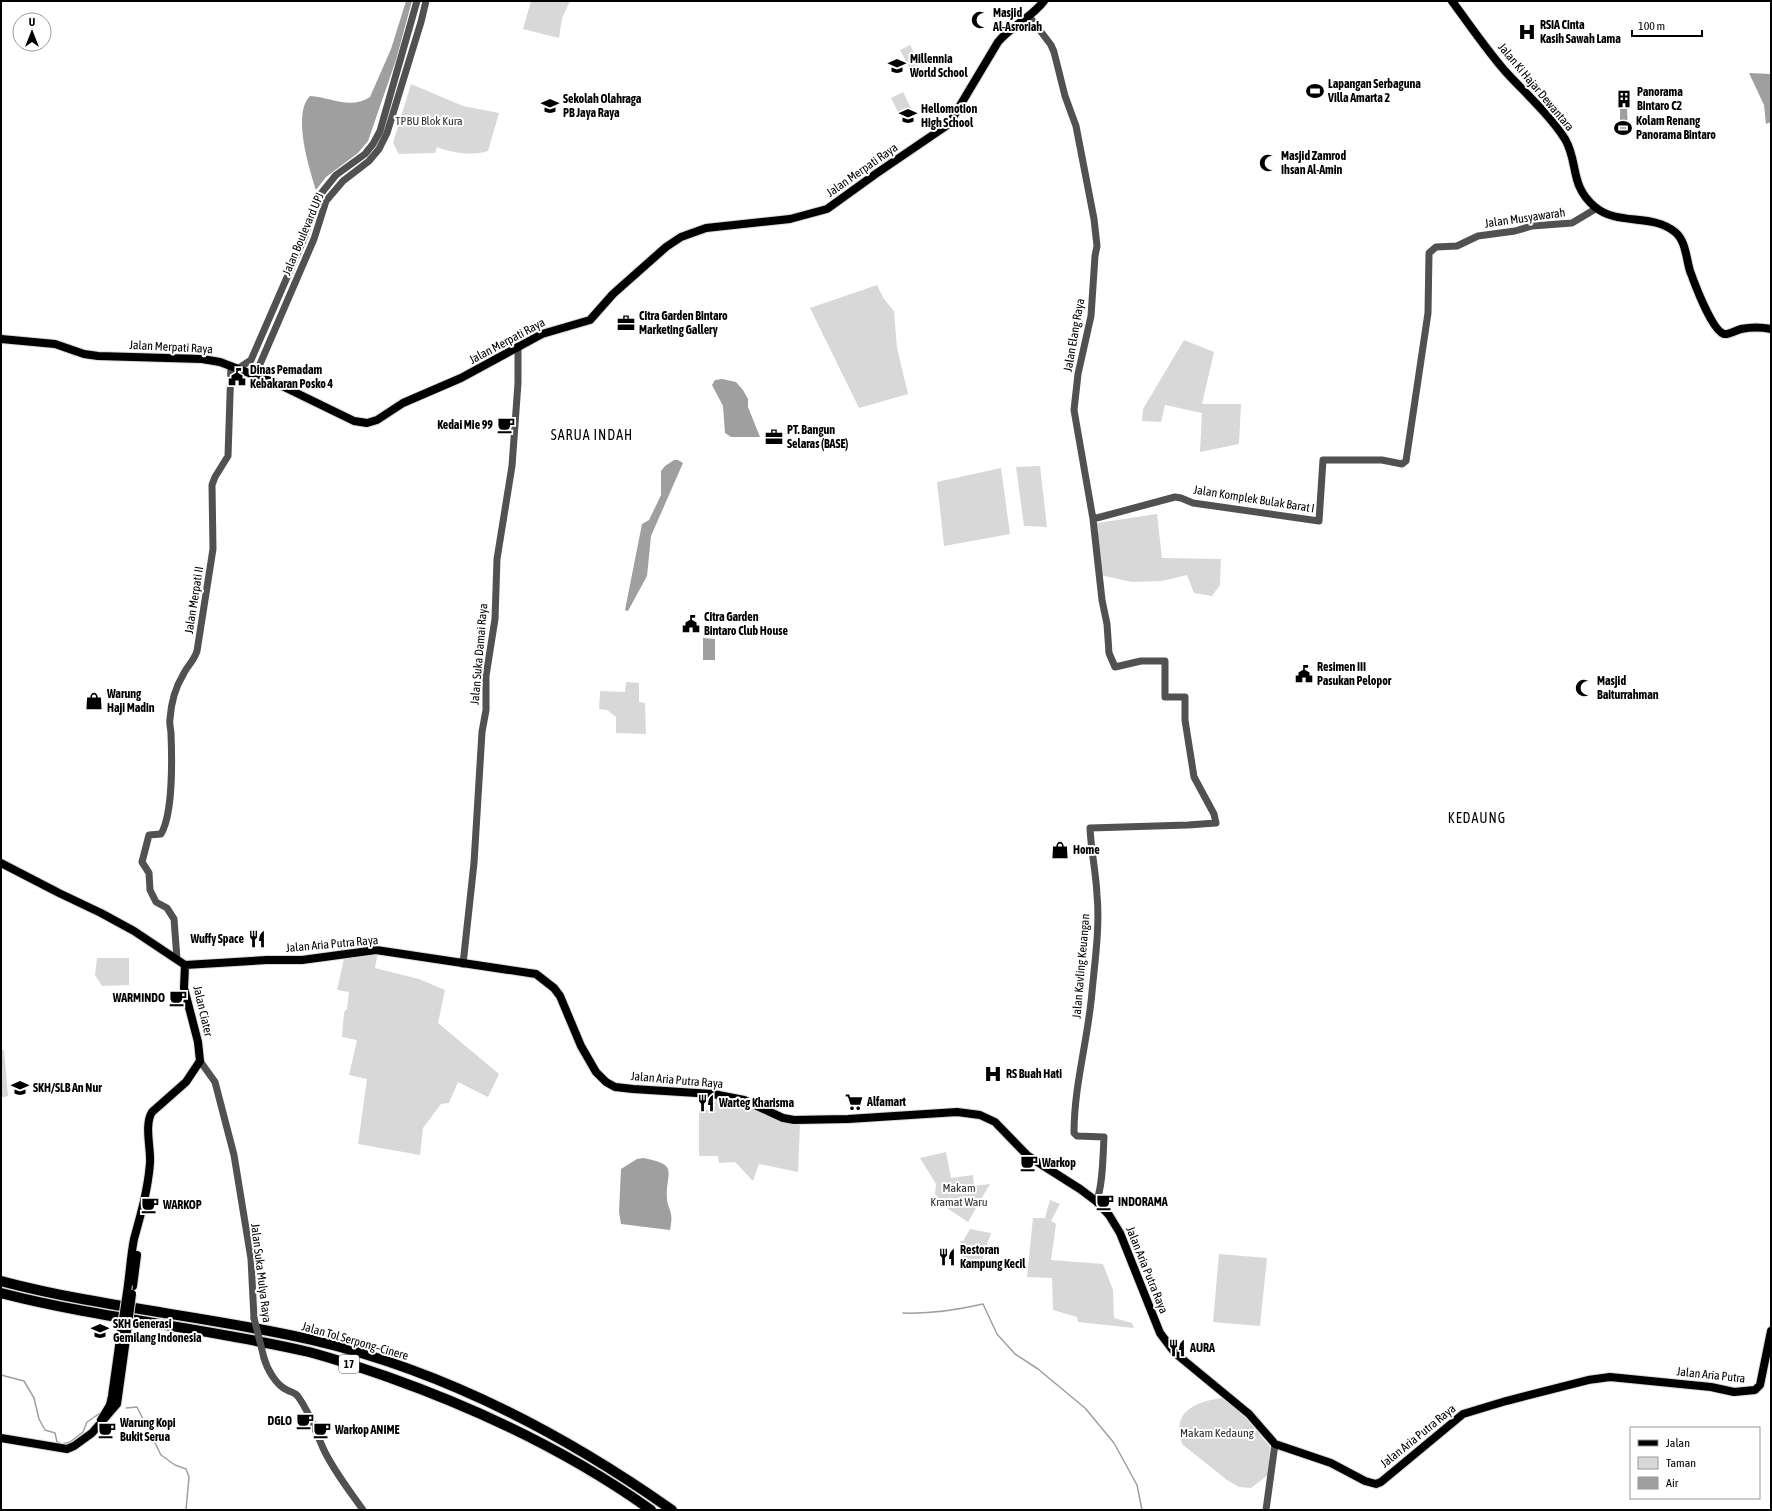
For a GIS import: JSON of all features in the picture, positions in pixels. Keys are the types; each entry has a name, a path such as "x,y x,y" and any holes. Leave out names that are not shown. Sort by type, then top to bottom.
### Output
{"highway":[{"name":"Jalan Tol Serpong–Cinere","path":"1,1280 75,1297 313,1340 419,1373 522,1419 576,1448 633,1483 672,1510"},
{"name":"Jalan Tol Serpong–Cinere","path":"1,1293 72,1310 310,1352 360,1368 447,1399 516,1429 571,1458 626,1492 651,1510"}],"main road":[{"name":"Jalan Merpati Raya","path":"1,339 56,344 84,354 98,356 209,359 261,377 354,421 367,423 377,420 416,396 461,378 518,346 554,329 590,320 612,294 666,247 680,237 706,228 790,219 827,209 840,202 877,173 949,124 998,42 1007,31 1036,11 1044,1"},
{"name":"Jalan Ki Hajar Dewantara","path":"1452,1 1500,65 1558,129 1570,150 1578,184 1587,200 1597,208 1612,216 1659,223 1675,232 1682,241 1695,282 1718,331 1727,334 1742,329 1771,329"},
{"path":"1,863 134,931 185,965"},
{"name":"Jalan Aria Putra Raya","path":"185,965 257,960 302,960 376,950 463,964 510,969 542,976 554,988 560,996 588,1060 596,1072 613,1086 633,1089 713,1094 744,1100 782,1118 801,1121 948,1113 980,1115 995,1122 1028,1156 1096,1201 1109,1216 1120,1233 1145,1297 1165,1342 1197,1373 1249,1414 1275,1444 1331,1463 1365,1482 1376,1484 1381,1482 1463,1414 1506,1400 1604,1377"},
{"name":"Jalan Ciater","path":"185,965 184,988 198,1042 200,1061"},
{"path":"1,1438 70,1449 92,1433 107,1418 117,1404 123,1339 131,1286 136,1269 138,1227 150,1163 148,1118 152,1112 186,1082 200,1061"},
{"name":"Jalan Aria Putra","path":"1604,1377 1711,1387 1734,1392 1754,1390 1760,1385 1771,1330"}],"street":[{"name":"Jalan Boulevard UPJ","path":"252,360 305,236 319,196 336,175 365,154 373,144 380,131 417,1"},
{"name":"Jalan Boulevard UPJ","path":"261,377 260,364 314,239 326,200 343,181 370,161 379,149 387,133 426,1"},
{"name":"Jalan Elang Raya","path":"1029,16 1047,39 1054,52 1064,91 1076,126 1094,219 1097,246 1094,256 1090,316 1081,356 1074,398 1074,410 1093,519 1109,653 1115,667 1141,661 1165,661 1165,697 1185,697 1185,720 1194,777 1214,814 1216,823"},
{"name":"Jalan Musyawarah","path":"1319,521 1323,460 1382,460 1402,464 1406,461 1428,313 1429,253 1431,250 1436,247 1457,246 1478,236 1515,231 1532,226 1572,223 1597,208"},
{"name":"Jalan Suka Damai Raya","path":"463,964 474,863 482,732 486,710 486,676 495,619 497,559 512,466 518,383 518,346"},
{"path":"235,367 252,360 260,364"},
{"name":"Jalan Merpati II","path":"177,959 174,919 167,908 156,902 150,890 149,873 142,862 149,835 161,834 165,825 170,799 170,715 178,685 184,672 194,660 197,652 212,549 212,485 215,477 228,456 235,367"},
{"name":"Jalan Komplek Bulak Barat I","path":"1093,519 1175,497 1193,503 1319,521"},
{"name":"Jalan Kavling Keuangan","path":"1096,1201 1102,1172 1104,1137 1078,1136 1074,1133 1076,1086 1092,994 1096,940 1097,895 1091,851 1090,828 1216,823"},
{"name":"Jalan Suka Mulya Raya","path":"200,1061 214,1082 234,1155 251,1259 254,1318 266,1365 276,1380 286,1390 297,1394 309,1412 327,1456 363,1510"},
{"path":"1266,1510 1275,1444"}],"green space":[{"path":"531,1 570,1 562,18 559,38 523,29"},
{"path":"910,45 920,64 910,69 900,50"},
{"name":"TPBU Blok Kura","path":"411,84 463,106 499,113 488,151 482,153 462,153 437,147 435,153 399,154 393,143"},
{"path":"903,92 913,112 901,118 891,98"},
{"path":"877,285 884,299 894,311 897,348 908,394 859,408 810,308"},
{"path":"1184,340 1214,352 1202,404 1241,404 1239,444 1200,452 1202,413 1165,405 1161,422 1142,421 1143,409"},
{"path":"1040,466 1047,527 1024,526 1016,467"},
{"path":"1001,468 1010,534 944,546 937,482"},
{"path":"1157,514 1162,558 1221,559 1220,585 1212,596 1194,593 1187,575 1162,581 1132,582 1100,575 1097,523"},
{"path":"626,682 639,683 639,702 645,703 646,734 616,733 616,717 607,710 599,709 600,691 625,692"},
{"path":"378,952 375,968 419,979 445,990 438,1023 499,1074 488,1097 458,1082 449,1103 441,1104 423,1128 420,1155 358,1144 367,1079 349,1075 357,1040 342,1037 344,1012 347,1009 349,992 337,990 344,959"},
{"path":"97,958 129,958 129,985 102,986 95,975"},
{"path":"1,1050 4,1050 8,1096 1,1098"},
{"path":"716,1095 736,1099 800,1123 798,1172 759,1164 753,1181 735,1162 719,1163 718,1156 699,1156 699,1111 714,1109"},
{"name":"Makam Kramat Waru","path":"946,1152 951,1178 973,1175 974,1186 990,1184 968,1222 944,1206 935,1194 936,1184 920,1158"},
{"path":"1050,1200 1060,1204 1051,1221 1056,1224 1051,1260 1103,1264 1113,1290 1114,1318 1132,1323 1134,1328 1078,1322 1077,1317 1053,1310 1052,1278 1027,1277 1033,1218 1045,1218"},
{"path":"970,1229 991,1233 982,1260 965,1265 960,1241 963,1241"},
{"path":"1219,1254 1267,1258 1260,1326 1213,1322"},
{"name":"Makam Kedaung","path":"1222,1398 1242,1413 1270,1447 1268,1475 1251,1488 1239,1487 1227,1480 1182,1444 1179,1433 1180,1424 1182,1416 1187,1410 1202,1402"}],"water":[{"path":"406,1 412,1 396,60 368,141 358,153 326,177 316,190 306,155 302,128 302,115 305,104 310,96 348,103 362,101 370,97 391,49"},
{"path":"1749,73 1771,74 1771,122 1766,124 1764,105"},
{"name":"Kolam Renang Panorama Bintaro","path":"1620,107 1627,107 1628,136 1620,136"},
{"path":"722,379 736,382 743,390 748,399 748,407 760,437 731,437 725,433 723,406 712,385 715,380"},
{"path":"674,460 678,460 683,463 651,536 647,576 628,611 625,610 642,524 649,520 661,495 661,471 665,466"},
{"path":"703,638 715,639 715,660 703,660"},
{"path":"643,1158 655,1161 667,1167 669,1176 667,1203 671,1212 670,1230 621,1224 619,1212 621,1169 637,1159"}],"waterway":[{"path":"903,1313 944,1311 983,1304 997,1334 1015,1354 1038,1369 1085,1408 1114,1443 1137,1485 1142,1510"},
{"path":"1,1375 24,1381 34,1398 39,1419 45,1430 55,1433 57,1442 62,1444 70,1442 83,1432 87,1422 100,1413"},
{"path":"126,1408 137,1407 161,1455 175,1465 186,1469 189,1477 186,1510"}],"place":[{"name":"Masjid Al-Asroriah","path":"980,20"},
{"name":"RSIA Cinta Kasih Sawah Lama","path":"1527,32"},
{"name":"Millennia World School","path":"897,66"},
{"name":"Lapangan Serbaguna Villa Amarta 2","path":"1315,91"},
{"name":"Panorama Bintaro C2","path":"1624,99"},
{"name":"Sekolah Olahraga PB Jaya Raya","path":"550,106"},
{"name":"Hellomotion High School","path":"908,116"},
{"name":"Kolam Renang Panorama Bintaro","path":"1623,128"},
{"name":"Masjid Zamrod Ihsan Al-Amin","path":"1268,163"},
{"name":"Citra Garden Bintaro Marketing Gallery","path":"626,323"},
{"name":"Dinas Pemadam Kebakaran Posko 4","path":"237,377"},
{"name":"Kedai Mie 99","path":"506,425"},
{"name":"PT. Bangun Selaras (BASE)","path":"774,437"},
{"name":"Citra Garden Bintaro Club House","path":"691,624"},
{"name":"Resimen III Pasukan Pelopor","path":"1304,674"},
{"name":"Masjid Baiturrahman","path":"1584,688"},
{"name":"Warung Haji Madin","path":"94,701"},
{"name":"Home","path":"1060,850"},
{"name":"Wuffy Space","path":"257,939"},
{"name":"WARMINDO","path":"178,998"},
{"name":"RS Buah Hati","path":"993,1074"},
{"name":"SKH/SLB An Nur","path":"20,1088"},
{"name":"Alfamart","path":"854,1102"},
{"name":"Warteg Kharisma","path":"706,1103"},
{"name":"Warkop","path":"1029,1163"},
{"name":"INDORAMA","path":"1105,1202"},
{"name":"WARKOP","path":"150,1205"},
{"name":"Restoran Kampung Kecil","path":"947,1257"},
{"name":"SKH Generasi Gemilang Indonesia","path":"100,1331"},
{"name":"AURA","path":"1177,1348"},
{"name":"DGLO","path":"305,1421"},
{"name":"Warung Kopi Bukit Serua","path":"107,1430"},
{"name":"Warkop ANIME","path":"322,1430"}],"district":[{"name":"SARUA INDAH","path":"592,435"},
{"name":"KEDAUNG","path":"1477,818"}]}
